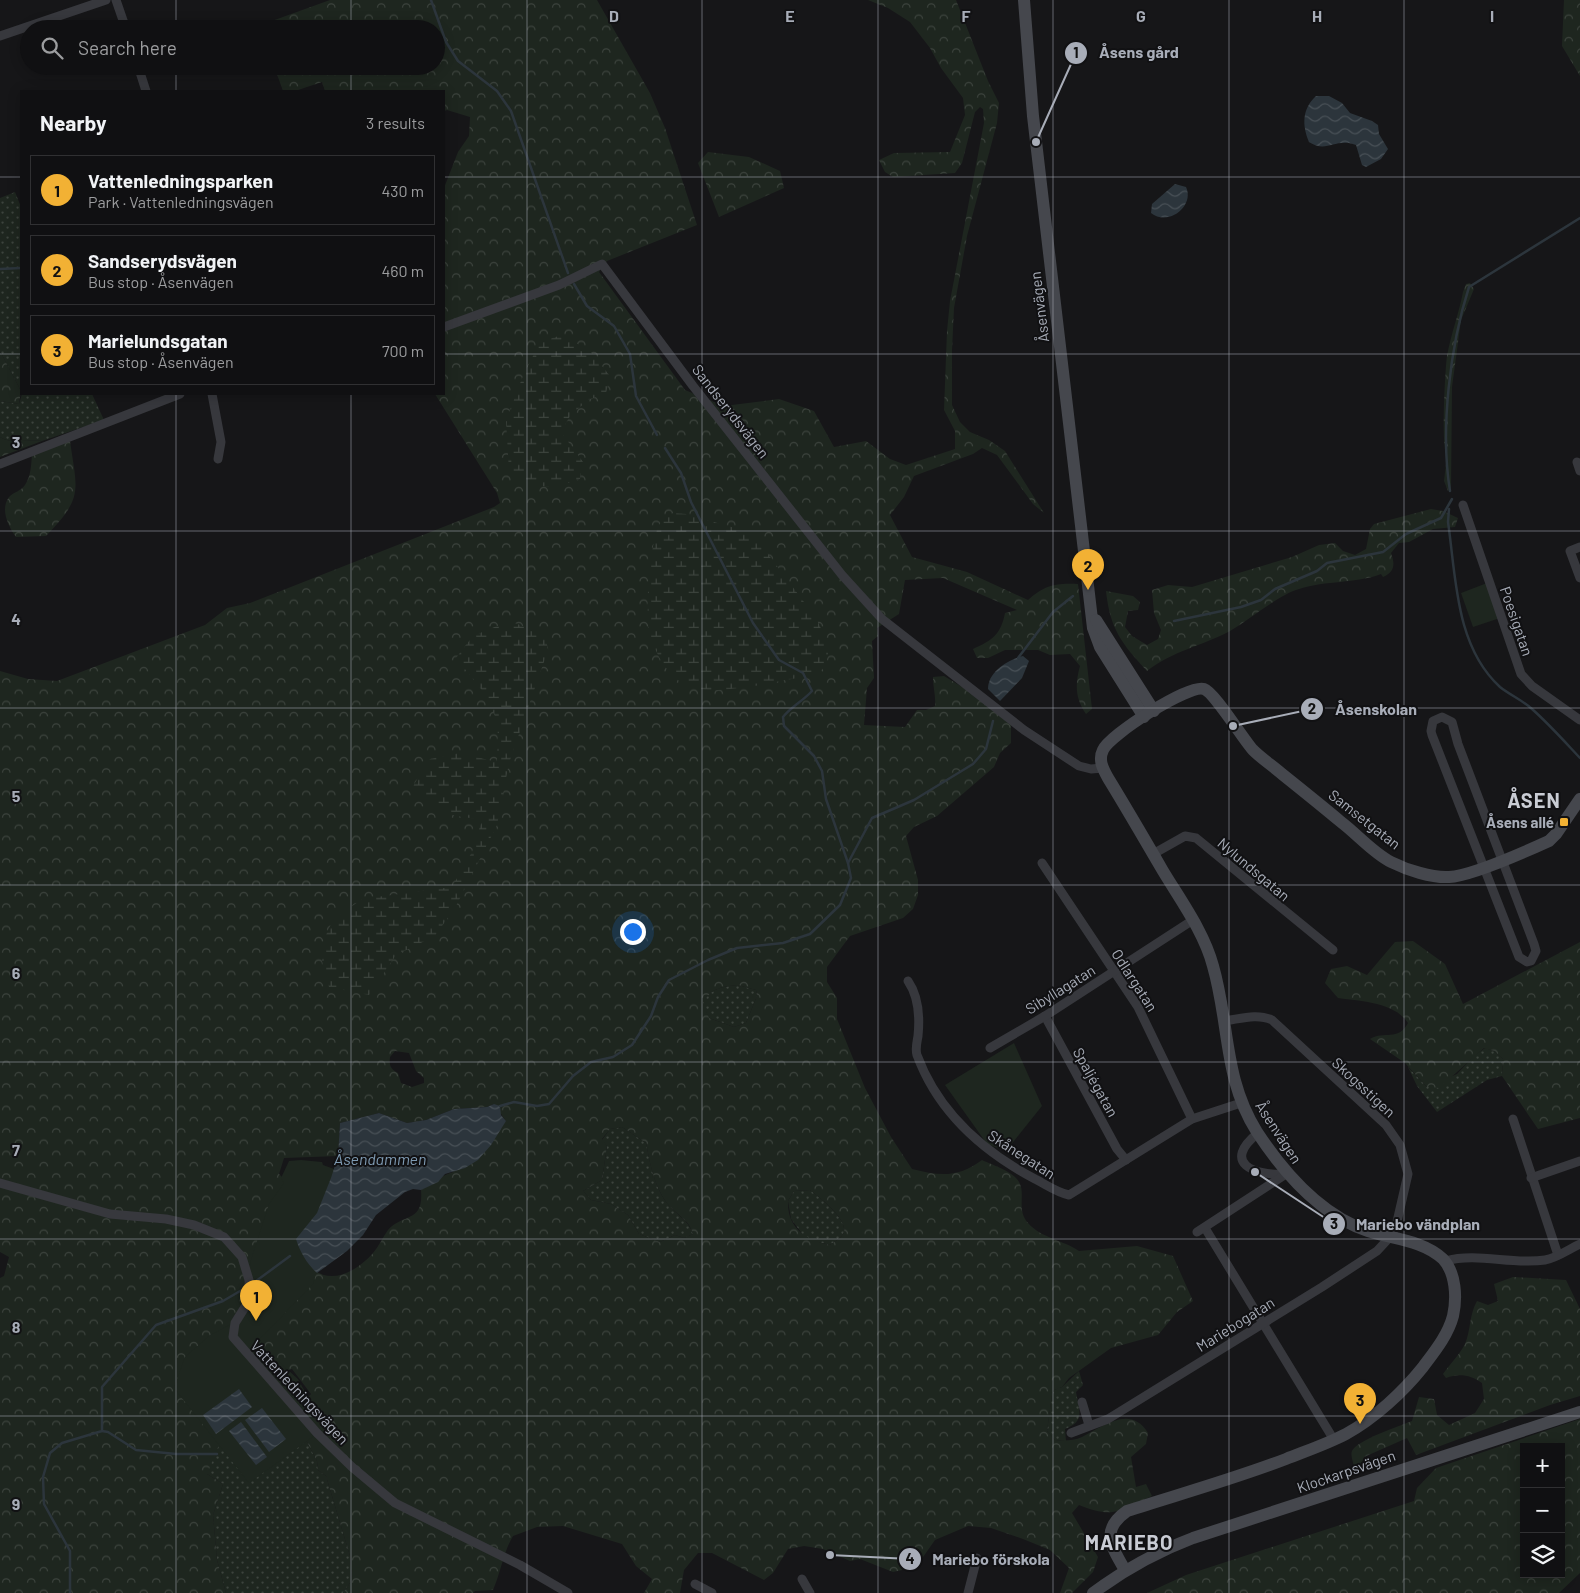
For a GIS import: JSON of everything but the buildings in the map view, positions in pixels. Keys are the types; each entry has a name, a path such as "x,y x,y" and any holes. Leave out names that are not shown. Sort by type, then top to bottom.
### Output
{"street":[{"path":"47,20 106,0"},
{"path":"116,0 123,20"},
{"name":"Åsenvägen","path":"1024,0 1024,26 1033,116 1093,628 1100,647 1149,714"},
{"path":"0,36 20,29"},
{"path":"141,75 146,90"},
{"name":"Sandserydsvägen","path":"445,327 559,285 602,264 693,386 842,575 882,619 1031,735 1079,766 1091,769 1103,768"},
{"path":"0,464 177,395"},
{"path":"212,395 221,442 218,459"},
{"name":"Poesigatan","path":"1462,505 1521,674 1532,686 1580,720"},
{"path":"1580,548 1570,551 1580,578"},
{"name":"Samsetgatan","path":"1149,714 1187,692 1196,688 1205,689 1212,694 1230,721 1254,751 1390,862 1438,876 1450,877 1484,867 1549,841 1580,799"},
{"path":"1103,768 1101,757 1107,742 1149,714"},
{"path":"1437,718 1448,718 1452,722 1458,744 1503,860 1536,948 1535,956 1531,961 1527,962 1519,957 1431,731 1433,721 1437,718"},
{"name":"Åsenvägen","path":"1103,768 1193,920 1213,965 1230,1066 1240,1103 1286,1174 1325,1208 1348,1224 1434,1252 1444,1261"},
{"name":"Nylundsgatan","path":"1153,854 1185,836 1196,838 1333,950"},
{"name":"Odlargatan","path":"1042,863 1113,972 1138,1006 1192,1119"},
{"name":"Sibyllagatan","path":"990,1048 1045,1016 1193,920"},
{"name":"Skånegatan","path":"908,981 916,993 918,1008 916,1053 942,1104 979,1144 1007,1164 1055,1192 1069,1195 1192,1119 1240,1103"},
{"name":"Spaljégatan","path":"1045,1016 1117,1149 1126,1160"},
{"name":"Skogsstigen","path":"1224,1022 1255,1017 1264,1017 1272,1020 1394,1134 1406,1160 1408,1174 1396,1226 1390,1237"},
{"path":"1513,1119 1558,1255"},
{"path":"1258,1133 1248,1141 1243,1150 1244,1161 1247,1166 1255,1172 1286,1174"},
{"path":"1531,1178 1580,1161"},
{"path":"1286,1174 1201,1230 1262,1323 1334,1440"},
{"name":"Vattenledningsvägen","path":"0,1183 110,1214 166,1219 212,1231 224,1237 239,1251 244,1260 249,1280 250,1294 247,1304 235,1324 233,1337 237,1345 265,1373 317,1433 352,1467 395,1502 520,1565 568,1593"},
{"name":"Mariebogatan","path":"1072,1434 1089,1425 1108,1419 1377,1251 1390,1237"},
{"path":"1093,1593 1125,1570 1113,1547 1110,1534 1114,1522 1127,1511 1263,1468 1334,1440 1347,1433 1389,1402 1414,1377 1441,1342 1451,1323 1456,1294 1452,1276 1444,1261 1462,1257 1547,1260 1580,1244"},
{"path":"1082,1402 1089,1425"},
{"name":"Klockarpsvägen","path":"1125,1570 1164,1549 1193,1538 1580,1412"},
{"path":"968,1593 976,1558"},
{"path":"802,1579 810,1593"},
{"path":"695,1584 712,1593"}],"green space":[{"path":"330,0 597,0 650,93 665,128 697,225 607,261 599,272 685,390 724,406 779,399 814,411 834,447 866,441 890,459 906,465 955,449 955,431 944,410 947,331 950,301 984,123 983,109 980,107 975,112 962,163 955,173 893,177 885,172 879,160 894,153 950,152 965,115 963,98 941,68 930,48 910,22 888,8 868,0 956,0 988,81 999,103 997,123 967,236 954,308 952,405 960,422 970,432 989,440 1005,451 1044,513 1033,504 997,455 982,448 973,454 914,476 904,497 890,515 912,557 967,572 1028,600 1051,586 1078,584 1092,709 1086,714 1082,708 1077,691 1080,666 1070,654 1050,655 1038,650 1005,650 988,658 977,658 973,649 995,636 1001,626 1005,613 1017,610 943,578 905,580 899,614 877,628 878,636 872,641 874,678 867,688 864,725 905,727 917,710 926,710 935,706 933,677 944,676 995,707 1011,724 1011,743 1000,753 994,767 937,816 914,827 906,836 918,880 918,895 913,909 903,918 850,936 827,967 827,982 837,998 837,1019 865,1088 891,1137 912,1169 940,1174 957,1173 982,1160 1002,1169 1019,1182 1022,1192 1024,1218 1033,1228 1079,1251 1137,1246 1173,1256 1193,1301 1177,1312 1158,1335 1111,1348 1069,1378 1062,1387 1054,1390 1047,1431 1055,1440 1079,1438 1116,1420 1125,1419 1141,1424 1148,1433 1146,1444 1131,1457 1136,1487 1146,1484 1152,1496 1132,1506 1116,1511 1100,1512 1079,1505 1072,1513 1098,1557 1093,1572 1072,1593 1060,1593 1069,1568 1050,1550 991,1528 968,1526 935,1540 916,1567 893,1572 860,1559 850,1561 823,1549 804,1546 788,1549 773,1573 764,1580 712,1553 698,1553 684,1570 680,1593 644,1593 652,1579 636,1566 622,1544 563,1526 537,1527 513,1536 493,1590 475,1591 473,1593 343,1593 352,1580 350,1556 326,1476 318,1470 317,1461 305,1438 192,1407 219,1445 207,1474 223,1484 213,1515 217,1560 226,1593 0,1593 0,1278 4,1276 9,1257 0,1252 0,671 28,679 57,681 205,625 227,608 250,603 500,503 497,493 436,395 445,395 445,185 458,152 469,136 470,117 445,111 445,90 325,90 322,82 298,90 283,90 277,75 445,75 445,20 275,20","holes":["738,985 756,990 757,996 746,1023 734,1027 709,1018 703,1003 709,994 722,988","395,1051 409,1053 416,1071 424,1078 424,1083 412,1087 401,1083 398,1073 391,1066 390,1057","494,1104 506,1121 453,1172 441,1177 421,1190 421,1200 416,1213 388,1230 375,1250 361,1265 337,1276 321,1274 313,1269 288,1183 279,1174 284,1158 338,1156 340,1123 379,1113 407,1123 426,1120 454,1109 487,1107","622,1127 646,1143 658,1189 666,1202 685,1220 693,1234 684,1238 675,1235 660,1242 639,1234 628,1215 611,1204 591,1200 583,1191 602,1180 607,1146 602,1139 610,1129","810,1190 837,1214 844,1226 844,1232 840,1238 830,1245 814,1240 800,1232 791,1219 789,1211 788,1201 794,1191","292,1369 311,1394 303,1403 276,1374"]},
{"path":"1564,0 1580,0 1580,76 1562,46"},
{"path":"708,152 749,157 780,171 784,188 719,217 698,163"},
{"path":"15,192 20,204 20,389 0,351 0,198"},
{"path":"1470,283 1474,289 1461,320 1452,387 1451,488 1448,491 1444,481 1447,456 1444,425 1447,356 1463,292 1466,284"},
{"path":"562,335 590,351 610,376 606,393 588,400 570,416 561,432 583,462 580,479 559,485 536,485 509,471 506,420 523,376 540,342"},
{"path":"0,351 20,389 20,395 19,404 0,401"},
{"path":"22,395 92,395 104,420 42,441 10,441 0,437 0,401 19,404"},
{"path":"0,437 10,441 42,441 0,457"},
{"path":"70,441 76,483 75,493 67,512 46,536 16,537 8,523 5,507 9,497 22,489 27,482 32,455"},
{"path":"1431,509 1443,511 1458,518 1455,527 1433,529 1409,542 1399,543 1391,553 1393,567 1387,575 1383,577 1381,574 1361,579 1320,584 1291,592 1230,631 1167,658 1147,671 1124,644 1114,626 1106,591 1133,596 1140,602 1138,610 1128,611 1125,627 1132,636 1147,645 1158,639 1161,630 1154,613 1152,590 1168,585 1192,587 1292,557 1319,545 1335,543 1343,551 1355,555 1366,549 1370,529 1374,524"},
{"path":"673,513 686,514 752,533 816,618 826,639 828,654 826,665 818,674 734,689 702,690 682,683 669,672 659,658 650,634 648,625 648,595 651,559 657,530 661,522"},
{"path":"1487,583 1500,618 1473,627 1461,593"},
{"path":"509,621 545,634 548,650 509,763 497,825 456,906 435,936 396,955 369,995 329,987 322,961 325,937 333,920 362,899 452,887 472,852 482,820 443,812 428,803 413,786 430,759 459,753 497,762 498,723 485,694 456,658 473,636"},
{"path":"1413,941 1445,964 1463,1004 1580,942 1580,1118 1538,1129 1502,1076 1503,1059 1494,1051 1484,1048 1439,1088 1427,1087 1405,1063 1370,1039 1381,1035 1396,1034 1404,1029 1408,1023 1402,1016 1386,1007 1338,998 1325,983 1331,969 1347,966 1367,975 1395,942"},
{"path":"738,985 756,990 757,996 746,1023 734,1027 709,1018 702,1003 705,998 717,989"},
{"path":"1014,1043 1042,1106 1006,1151 987,1144 945,1085"},
{"path":"1485,1048 1494,1051 1503,1059 1502,1076 1487,1080 1437,1112 1417,1086 1408,1067 1427,1087 1457,1074 1474,1056"},
{"path":"622,1127 646,1143 658,1188 666,1202 685,1220 693,1234 684,1238 675,1235 660,1242 639,1234 628,1215 611,1204 591,1200 583,1191 602,1180 607,1146 602,1140 610,1129"},
{"path":"289,1161 322,1162 323,1165 345,1173 313,1284 257,1342 298,1379 325,1428 249,1483 174,1388 185,1357 209,1336 233,1323 244,1303 251,1260 269,1204 284,1183 281,1178"},
{"path":"810,1190 832,1208 844,1226 842,1236 830,1245 806,1239 791,1219 788,1201 794,1191"},
{"path":"1513,1277 1566,1280 1580,1309 1580,1396 1550,1405 1416,1455 1407,1438 1364,1457 1360,1470 1355,1470 1352,1451 1370,1438 1412,1421 1419,1397 1434,1399 1437,1415 1449,1425 1475,1413 1484,1399 1482,1383 1474,1378 1460,1375 1446,1378 1443,1374 1465,1344 1477,1301 1488,1305 1498,1301 1494,1284"},
{"path":"1079,1371 1083,1385 1076,1392 1080,1414 1072,1426 1065,1429 1066,1441 1055,1440 1047,1431 1052,1395 1054,1390 1062,1387"},
{"path":"192,1407 305,1438 317,1461 318,1470 326,1476 350,1556 352,1580 343,1593 226,1593 217,1560 213,1515 223,1484 207,1474"},
{"path":"1580,1419 1580,1573 1559,1593 1147,1593 1186,1575 1414,1501 1417,1488 1436,1468"}],"water":[{"path":"1316,96 1329,96 1342,103 1350,113 1378,125 1379,134 1388,149 1381,159 1366,167 1362,165 1356,145 1342,143 1321,146 1309,142 1304,123 1308,106"},
{"path":"1175,184 1186,187 1187,201 1183,207 1172,216 1165,218 1151,213 1152,204"},
{"path":"1023,656 1029,661 1022,678 1000,701 988,689 991,677 999,668 1011,660"},
{"name":"Åsendammen","path":"494,1104 500,1106 501,1115 506,1121 491,1145 478,1160 465,1168 445,1174 438,1182 421,1190 413,1189 405,1192 376,1215 363,1235 347,1251 317,1273 313,1269 304,1258 296,1239 317,1213 331,1178 338,1156 340,1123 379,1113 407,1123 426,1120 454,1109 487,1107"},
{"path":"239,1389 252,1407 216,1434 203,1415"},
{"path":"262,1408 286,1439 269,1452 245,1420"},
{"path":"241,1422 267,1457 256,1465 229,1431"}],"waterway":[{"path":"431,0 438,20"},
{"path":"445,39 458,61 497,91 511,111 568,273"},
{"path":"1450,491 1446,442 1449,388 1457,335 1469,287 1580,218"},
{"path":"0,269 20,268"},
{"path":"574,284 587,306 614,326 630,354 636,396 657,435"},
{"path":"665,448 681,473 691,502 753,623 779,660 803,673 812,691 783,717 784,726 814,756 822,771 826,799 848,863"},
{"path":"1174,621 1241,607 1261,600 1275,589 1317,571 1327,563 1383,552 1406,534 1441,518 1452,499"},
{"path":"1449,509 1448,522 1456,587 1466,631 1474,652 1485,670 1500,687 1532,709 1580,758"},
{"path":"1018,658 1053,612 1073,596"},
{"path":"500,1106 514,1102 537,1106 549,1104 573,1076 591,1062 613,1057 632,1045 651,1016 658,997 669,980 737,948 783,943 810,934 840,905 851,878 848,863 872,818 914,800 973,764 986,749 993,721"},
{"path":"252,1284 290,1256"},
{"path":"70,1593 70,1551 44,1504 43,1477 50,1453 62,1443 102,1431 102,1387 156,1325 223,1301 247,1287"},
{"path":"102,1431 108,1432 136,1450 176,1454 217,1454"}],"place":[{"name":"Åsens gård","path":"1036,142"},
{"name":"Sandserydsvägen","path":"1088,590"},
{"name":"Åsenskolan","path":"1233,726"},
{"name":"Åsens allé","path":"1564,822"},
{"name":"Mariebo vändplan","path":"1255,1172"},
{"name":"Vattenledningsparken","path":"256,1321"},
{"name":"Marielundsgatan","path":"1360,1424"},
{"name":"Mariebo förskola","path":"830,1555"}],"district":[{"name":"ÅSEN","path":"1534,800"},
{"name":"MARIEBO","path":"1129,1542"}]}
